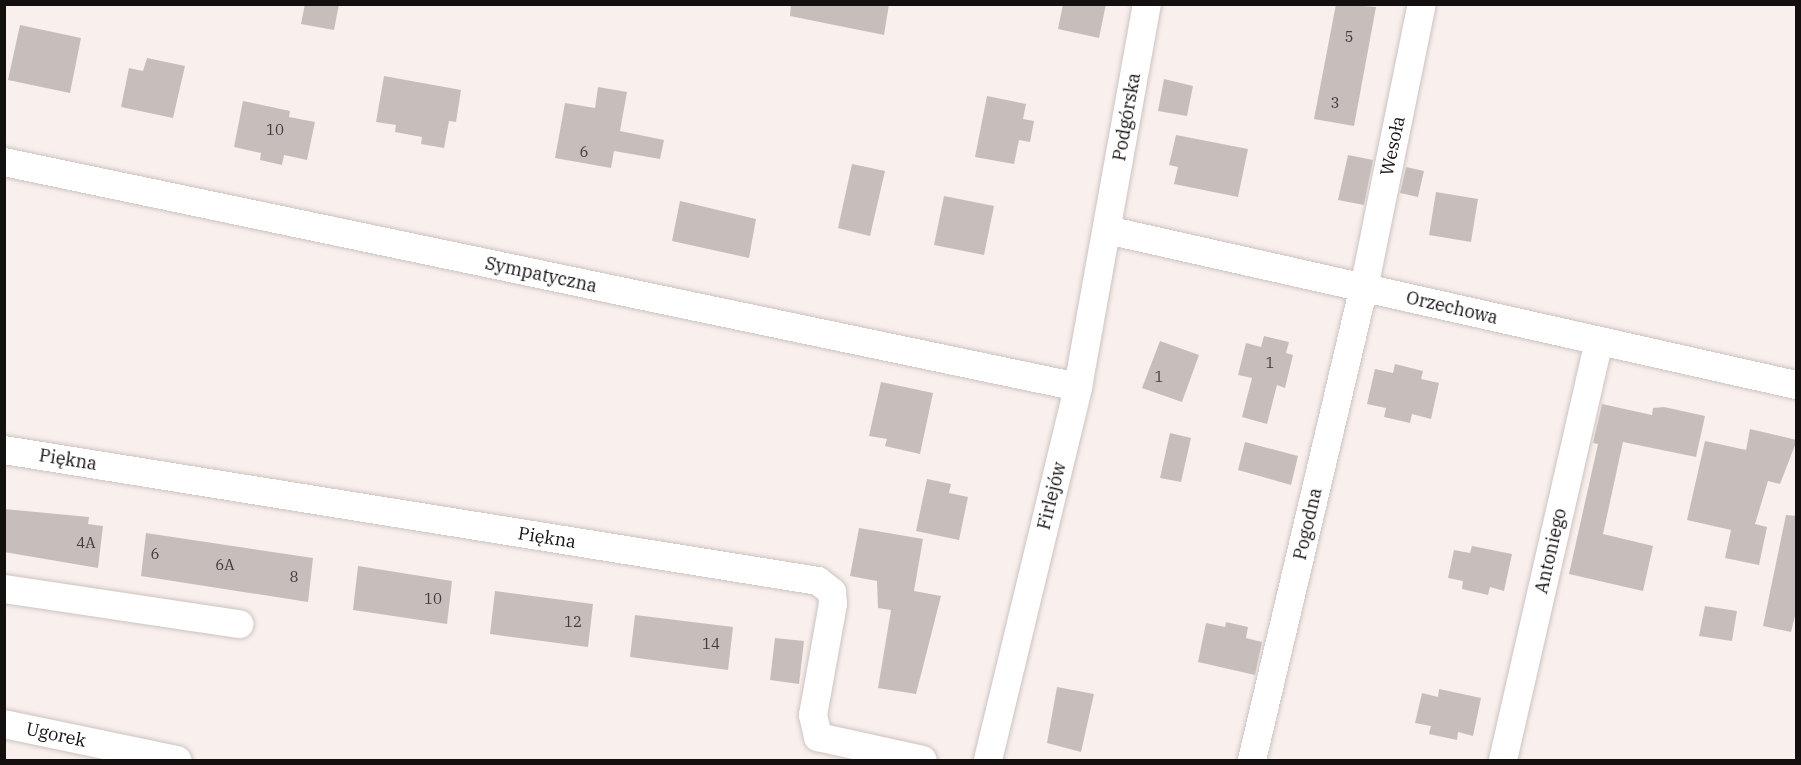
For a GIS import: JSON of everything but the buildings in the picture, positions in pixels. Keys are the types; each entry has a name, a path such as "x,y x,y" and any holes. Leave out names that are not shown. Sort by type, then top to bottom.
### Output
{"street":[{"name":"Podgórska","path":"1107,230 1147,4"},
{"name":"Wesoła","path":"1364,288 1422,4"},
{"name":"Sympatyczna","path":"4,162 1078,387"},
{"name":"Orzechowa","path":"1107,230 1797,385"},
{"name":"Firlejów","path":"988,760 1078,387 1107,230"},
{"name":"Pogodna","path":"1252,760 1364,288"},
{"name":"Antoniego","path":"1503,760 1599,341"},
{"name":"Piękna","path":"4,450 818,581 832,592 833,604 813,715 818,737 923,760"},
{"path":"4,589 239,624"},
{"name":"Ugorek","path":"4,724 177,760"}]}
